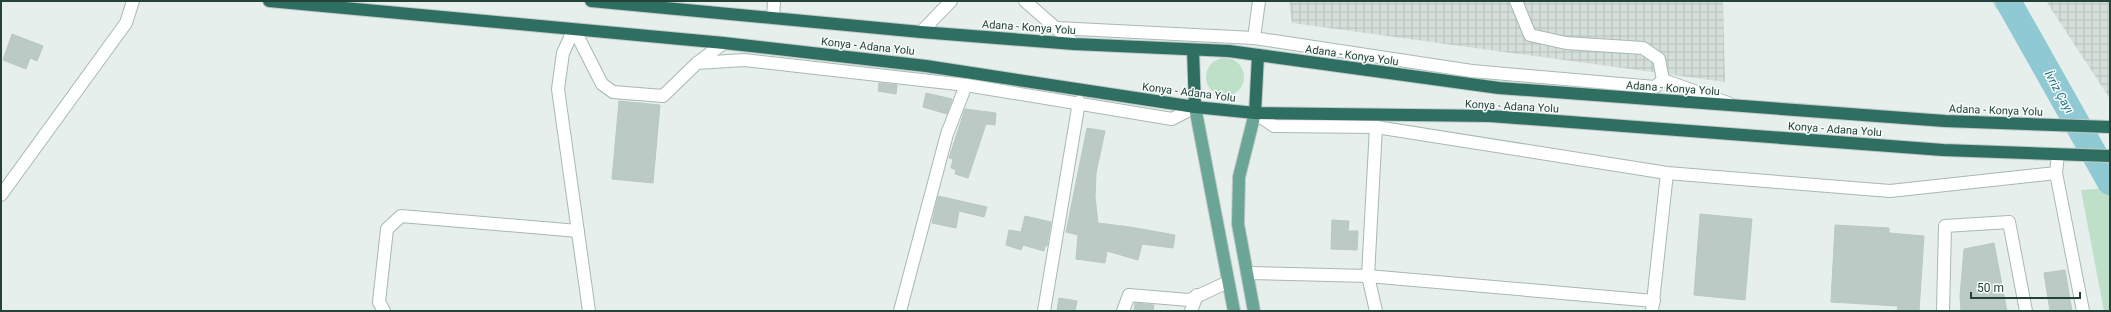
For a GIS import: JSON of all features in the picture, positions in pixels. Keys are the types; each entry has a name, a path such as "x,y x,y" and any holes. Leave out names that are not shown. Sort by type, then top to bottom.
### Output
{"highway":[{"name":"Konya - Adana Yolu","path":"269,1 724,43 926,66 1195,108 1255,112 1490,116 1943,150 2110,156"},
{"name":"Adana - Konya Yolu","path":"591,1 921,32 1074,44 1258,55 1499,88 1944,121 2110,127"},
{"path":"1193,50 1195,108"},
{"path":"1255,112 1258,55"}],"main road":[{"path":"1195,108 1234,311"},
{"path":"1254,311 1238,224 1239,177 1255,112"}],"street":[{"path":"1,195 126,23 133,1"},
{"path":"773,18 774,1"},
{"path":"921,32 951,1"},
{"path":"1025,1 1074,44"},
{"path":"1254,38 1259,1"},
{"path":"1516,1 1530,35 1566,43 1643,48 1659,59 1663,80"},
{"path":"1057,28 1254,38 1472,71 1655,87 1663,80"},
{"path":"574,29 602,84 613,92 663,96 697,63 724,43"},
{"path":"574,29 563,53 558,89 589,311"},
{"path":"697,63 744,60 966,85 1079,102 1172,119 1195,108"},
{"path":"1663,80 1734,105"},
{"path":"900,311 948,134 966,85"},
{"path":"1044,311 1079,102"},
{"path":"1255,112 1274,126 1376,127 1667,173 1890,191 2056,173"},
{"path":"1376,127 1368,276 1376,311"},
{"path":"2058,154 2056,173 2083,311"},
{"path":"1247,273 1368,276 1653,306 1667,173"},
{"path":"384,311 379,302 388,229 401,216 578,231"},
{"path":"1943,311 1945,226 2009,222 2026,311"},
{"path":"1123,311 1128,295 1189,300 1228,282"},
{"path":"1191,311 1197,295"}],"shaded area":[{"path":"1289,1 1723,1 1725,82 1292,23"},
{"path":"2046,1 2110,1 2110,99"}],"green space":[{"path":"1992,1 2028,1 1996,9"},
{"path":"1221,58 1229,58 1236,61 1241,66 1244,77 1241,88 1236,93 1229,96 1221,96 1214,93 1209,88 1206,81 1206,73 1209,66 1214,61"},
{"path":"2110,188 2110,311 2104,311 2081,190"}],"building":[{"path":"12,34 43,46 37,61 30,58 26,69 3,60"},
{"path":"879,83 897,85 896,94 878,91"},
{"path":"926,93 952,99 947,114 923,107"},
{"path":"619,101 660,105 653,183 612,179"},
{"path":"965,109 996,113 995,125 986,124 968,178 955,174 956,170 951,168 953,159 949,158"},
{"path":"1087,128 1105,131 1096,173 1095,197 1098,223 1175,235 1173,248 1142,244 1138,260 1107,251 1105,263 1076,259 1078,235 1066,232"},
{"path":"938,196 987,207 984,217 959,211 956,228 932,223"},
{"path":"1700,214 1752,219 1745,300 1694,295"},
{"path":"1025,216 1051,222 1047,246 1045,246 1044,251 1023,245 1021,250 1006,245 1009,230 1021,232"},
{"path":"1332,220 1349,221 1348,231 1358,231 1357,250 1331,249"},
{"path":"1835,225 1889,228 1889,233 1924,236 1919,311 1897,311 1898,306 1831,302"},
{"path":"1994,243 2007,311 1961,311 1960,296 1964,249"},
{"path":"2065,270 2072,311 2050,311 2044,273"},
{"path":"1059,298 1077,301 1075,311 1057,311"},
{"path":"1135,303 1154,305 1153,311 1134,311"}],"waterway":[{"name":"İvriz Çayı","path":"2008,1 2110,182"}]}
